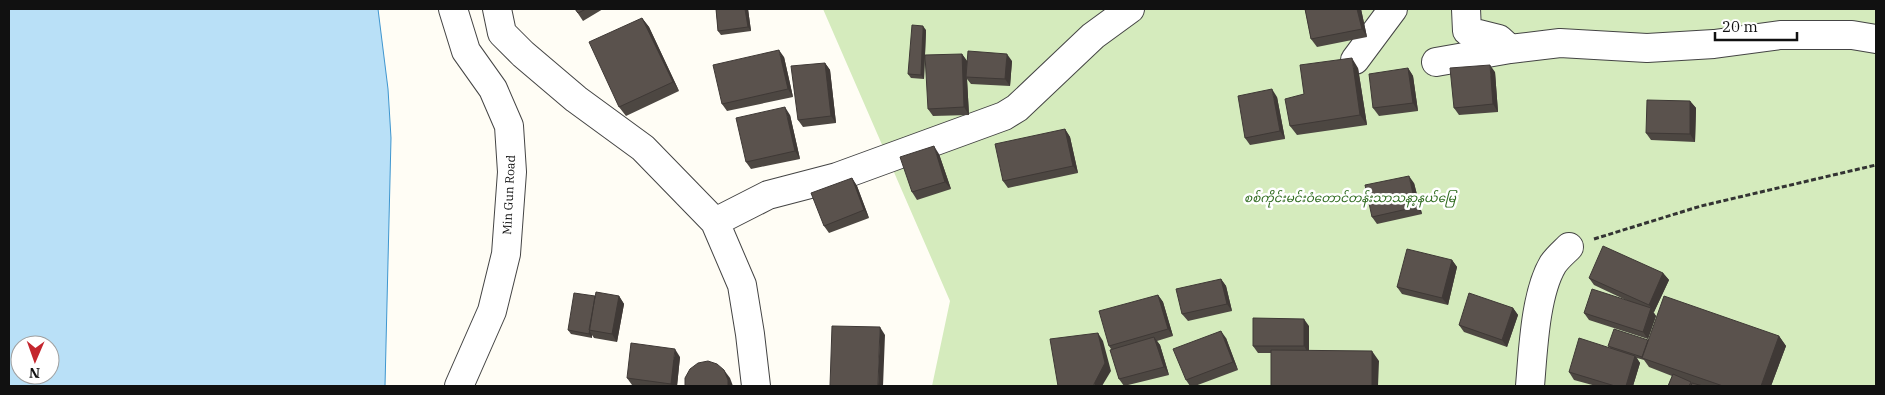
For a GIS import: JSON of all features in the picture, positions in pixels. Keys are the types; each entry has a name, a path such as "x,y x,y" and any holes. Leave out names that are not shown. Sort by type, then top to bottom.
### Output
{"street":[{"name":"Min Gun Road","path":"453,9 466,51 493,89 509,126 512,172 506,254 492,311 460,386"},
{"path":"497,9 502,33 523,54 576,99 643,148 715,222 742,285 756,386"},
{"path":"715,222 768,195 837,177 1004,116 1018,108 1093,36 1130,9"},
{"path":"1355,60 1393,9"},
{"path":"1466,9 1468,31 1500,39 1510,48"},
{"path":"1436,62 1510,48 1560,43 1646,48 1689,46 1780,35 1852,35 1876,39"},
{"path":"1530,386 1534,341 1544,286 1554,263 1569,247"}],"path":[{"path":"1569,247 1701,206 1876,165"}],"green space":[{"name":"စစ်ကိုင်းမင်းဝံတောင်တန်းသာသနာ့နယ်မြေ","path":"823,9 1876,9 1876,386 932,386 950,301"}],"water":[{"path":"9,9 378,9 388,89 391,138 385,386 9,386"}],"building":[{"path":"575,9 586,9 578,13"},
{"path":"716,9 745,9 748,27 718,31"},
{"path":"1305,9 1357,9 1362,29 1311,39"},
{"path":"642,18 673,82 619,107 589,42"},
{"path":"912,25 923,26 921,75 908,74"},
{"path":"779,50 788,89 722,104 713,65"},
{"path":"968,51 1007,54 1005,79 966,77"},
{"path":"962,54 964,107 928,109 925,55"},
{"path":"1352,58 1360,115 1290,126 1285,99 1304,94 1300,65"},
{"path":"825,63 831,116 798,120 791,66"},
{"path":"1490,65 1493,104 1454,108 1450,68"},
{"path":"1408,68 1413,103 1373,108 1369,74"},
{"path":"1272,89 1280,131 1245,138 1238,96"},
{"path":"1647,100 1690,101 1690,134 1646,133"},
{"path":"785,107 795,151 746,162 736,118"},
{"path":"1065,129 1073,166 1003,181 995,144"},
{"path":"934,146 945,182 912,192 900,157"},
{"path":"1409,176 1416,207 1372,217 1365,185"},
{"path":"852,178 864,210 824,226 811,193"},
{"path":"1603,246 1663,273 1649,305 1589,278"},
{"path":"1407,249 1452,260 1442,298 1397,287"},
{"path":"1221,279 1227,304 1182,314 1176,289"},
{"path":"1592,289 1651,308 1643,332 1584,313"},
{"path":"596,292 619,296 612,334 589,330"},
{"path":"574,293 595,296 589,334 568,330"},
{"path":"1469,293 1513,308 1502,340 1459,325"},
{"path":"1158,295 1168,329 1109,346 1099,311"},
{"path":"1664,296 1779,336 1761,386 1723,386 1642,358"},
{"path":"1253,318 1304,319 1304,346 1253,346"},
{"path":"832,326 880,327 878,386 830,386"},
{"path":"1614,329 1648,340 1642,357 1608,346"},
{"path":"1221,331 1233,362 1186,380 1173,349"},
{"path":"1098,333 1105,363 1093,386 1058,386 1050,339"},
{"path":"1154,337 1164,367 1119,379 1110,350"},
{"path":"1579,338 1635,356 1626,386 1615,386 1569,372"},
{"path":"631,343 675,349 671,384 627,378"},
{"path":"1271,350 1372,351 1372,386 1271,386"},
{"path":"708,361 717,364 724,370 728,386 685,386 685,378 690,369 698,363"},
{"path":"1673,374 1691,382 1689,386 1668,386"},
{"path":"1692,383 1703,386 1691,386"}]}
